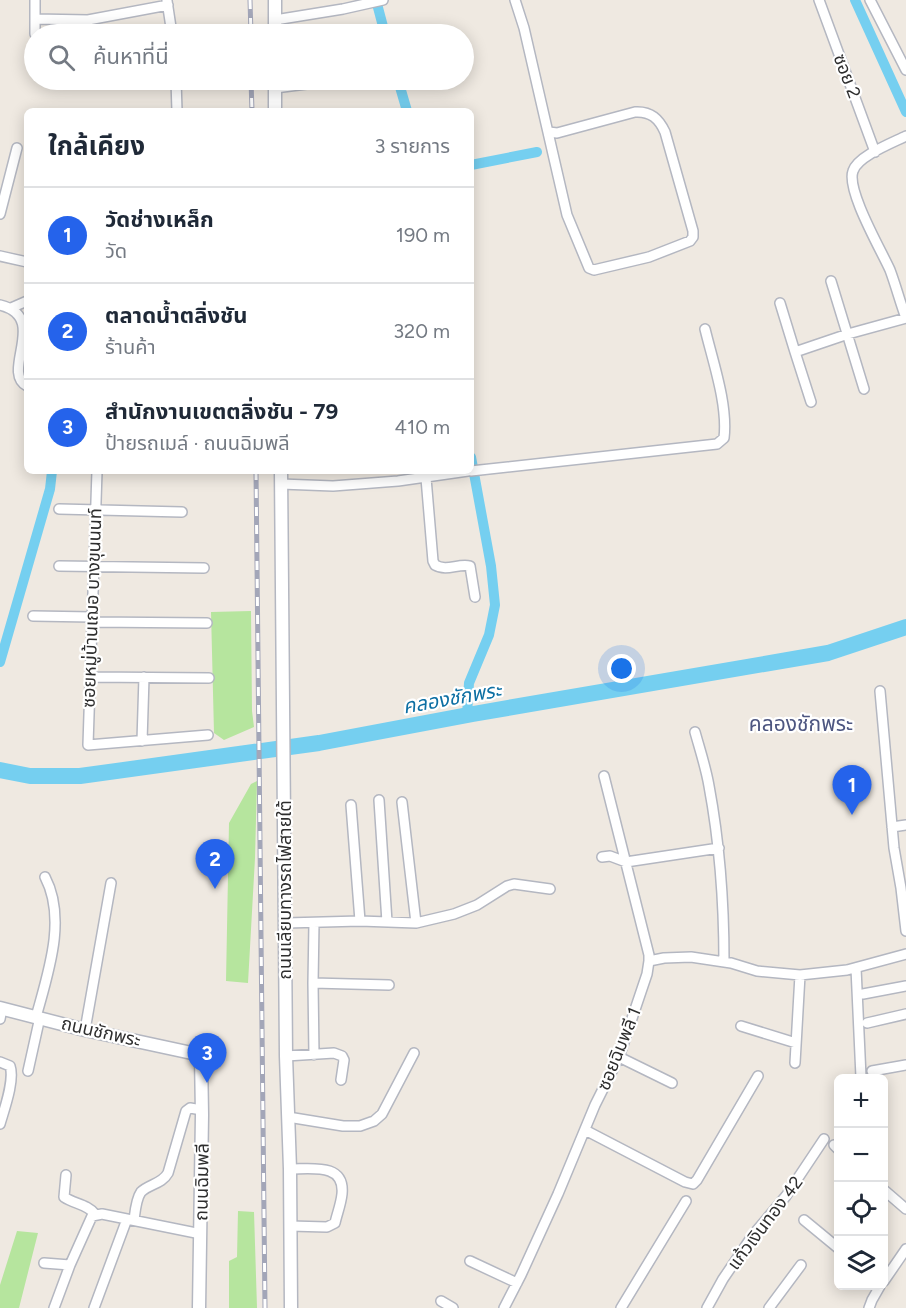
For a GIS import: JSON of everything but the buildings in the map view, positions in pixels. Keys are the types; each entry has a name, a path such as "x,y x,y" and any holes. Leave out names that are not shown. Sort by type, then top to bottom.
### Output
{"main road":[{"path":"275,0 275,24"},
{"path":"275,90 275,108"},
{"name":"ถนนเลียบทางรถไฟสายใต้","path":"281,474 286,1056 291,1169 291,1308"},
{"name":"ถนนชักพระ","path":"1,1012 38,1017 85,1030 201,1055"},
{"name":"ถนนฉิมพลี","path":"199,1308 201,1055"}],"street":[{"path":"35,0 35,24"},
{"path":"275,20 382,0"},
{"path":"516,0 567,215 589,268 594,270 649,257 690,241 693,231 665,132 654,116 644,111 635,112 558,133 549,132"},
{"name":"ซอย 2","path":"819,0 875,152"},
{"path":"870,0 906,70"},
{"path":"35,18 88,20 167,3 170,24"},
{"path":"176,90 177,108"},
{"path":"795,352 906,318 890,270 858,203 852,184 852,172 861,161 904,137 906,149"},
{"path":"0,214 16,148"},
{"path":"0,256 24,261"},
{"path":"831,281 864,389"},
{"path":"11,308 24,302"},
{"path":"780,303 811,402"},
{"path":"0,305 11,308 19,315 21,323 13,366 15,377 24,385"},
{"path":"474,470 717,444 724,438 726,426 705,329"},
{"name":"ซอยหมู่บ้านเฌอ บางขุนนนท์","path":"97,474 88,745 141,741"},
{"path":"281,484 333,486 398,481 447,474"},
{"path":"426,477 435,565 444,569 470,566 475,597"},
{"path":"59,509 182,512"},
{"path":"59,566 204,567"},
{"path":"33,616 92,620 207,622"},
{"path":"90,677 208,678"},
{"path":"144,677 141,741 208,735"},
{"path":"879,691 892,827 906,931"},
{"path":"695,732 709,784 719,848 723,891 724,962"},
{"path":"604,776 650,961 691,957 724,962 757,971 800,975 856,968 906,954"},
{"path":"379,800 387,922"},
{"path":"402,802 416,922"},
{"path":"351,805 360,921"},
{"path":"892,827 906,825"},
{"path":"602,857 610,856 626,862 719,848"},
{"path":"28,1071 51,963 55,922 54,900 45,877"},
{"path":"85,1030 111,882"},
{"path":"286,921 416,922 454,914 477,905 514,884 550,889"},
{"path":"314,923 314,1055"},
{"name":"ซอยฉิมพลี 1","path":"504,1308 618,1057 650,961"},
{"path":"856,968 861,1074"},
{"path":"795,1062 800,975"},
{"path":"313,983 389,985"},
{"path":"863,994 906,986"},
{"path":"867,1023 906,1014"},
{"path":"741,1026 796,1043"},
{"path":"286,1056 334,1053 342,1056 344,1060 341,1080"},
{"path":"288,1117 343,1126 360,1126 374,1121 382,1114 414,1053"},
{"path":"618,1057 672,1083"},
{"path":"0,1062 10,1066 12,1072 0,1124"},
{"path":"872,1071 906,1065"},
{"path":"585,1130 693,1184 758,1076"},
{"path":"94,1308 139,1195 166,1178 186,1111 190,1108 202,1110"},
{"name":"แก้วเงินทอง 42","path":"707,1308 723,1279 753,1235 786,1196 824,1139"},
{"path":"290,1226 327,1227 334,1223 342,1196 342,1182 336,1174 327,1170 291,1169"},
{"path":"66,1174 64,1197 99,1214 201,1234"},
{"path":"888,1193 906,1209"},
{"path":"621,1308 686,1201"},
{"path":"54,1308 88,1222 92,1216 99,1214"},
{"path":"804,1220 834,1245"},
{"path":"888,1275 906,1249"},
{"path":"470,1261 517,1283"},
{"path":"44,1263 70,1265"},
{"path":"770,1308 801,1266"},
{"path":"868,1308 878,1290"},
{"path":"441,1301 453,1308"}],"green space":[{"path":"251,611 254,727 224,740 214,733 211,612"},
{"path":"257,781 248,983 226,981 229,823 251,784"},
{"path":"238,1211 254,1212 257,1308 229,1308 229,1261 237,1257"},
{"path":"17,1231 38,1233 19,1308 0,1308 0,1285"}],"waterway":[{"path":"376,0 382,24"},
{"path":"855,0 906,112"},
{"path":"401,90 406,108"},
{"path":"474,164 537,152"},
{"path":"467,715 469,683 489,635 495,605 491,566 474,473"},
{"path":"0,662 50,489 52,474"},
{"name":"คลองชักพระ","path":"0,770 30,776 80,776 319,743 828,653 906,627"}],"railway":[{"path":"250,0 251,24"},
{"path":"251,90 252,108"},
{"path":"256,474 265,1308"}],"place":[{"name":"วัดช่างเหล็ก","path":"852,815"},
{"name":"ตลาดน้ำตลิ่งชัน","path":"215,889"},
{"name":"สำนักงานเขตตลิ่งชัน - 79","path":"207,1083"}],"district":[{"name":"คลองชักพระ","path":"801,723"}]}
